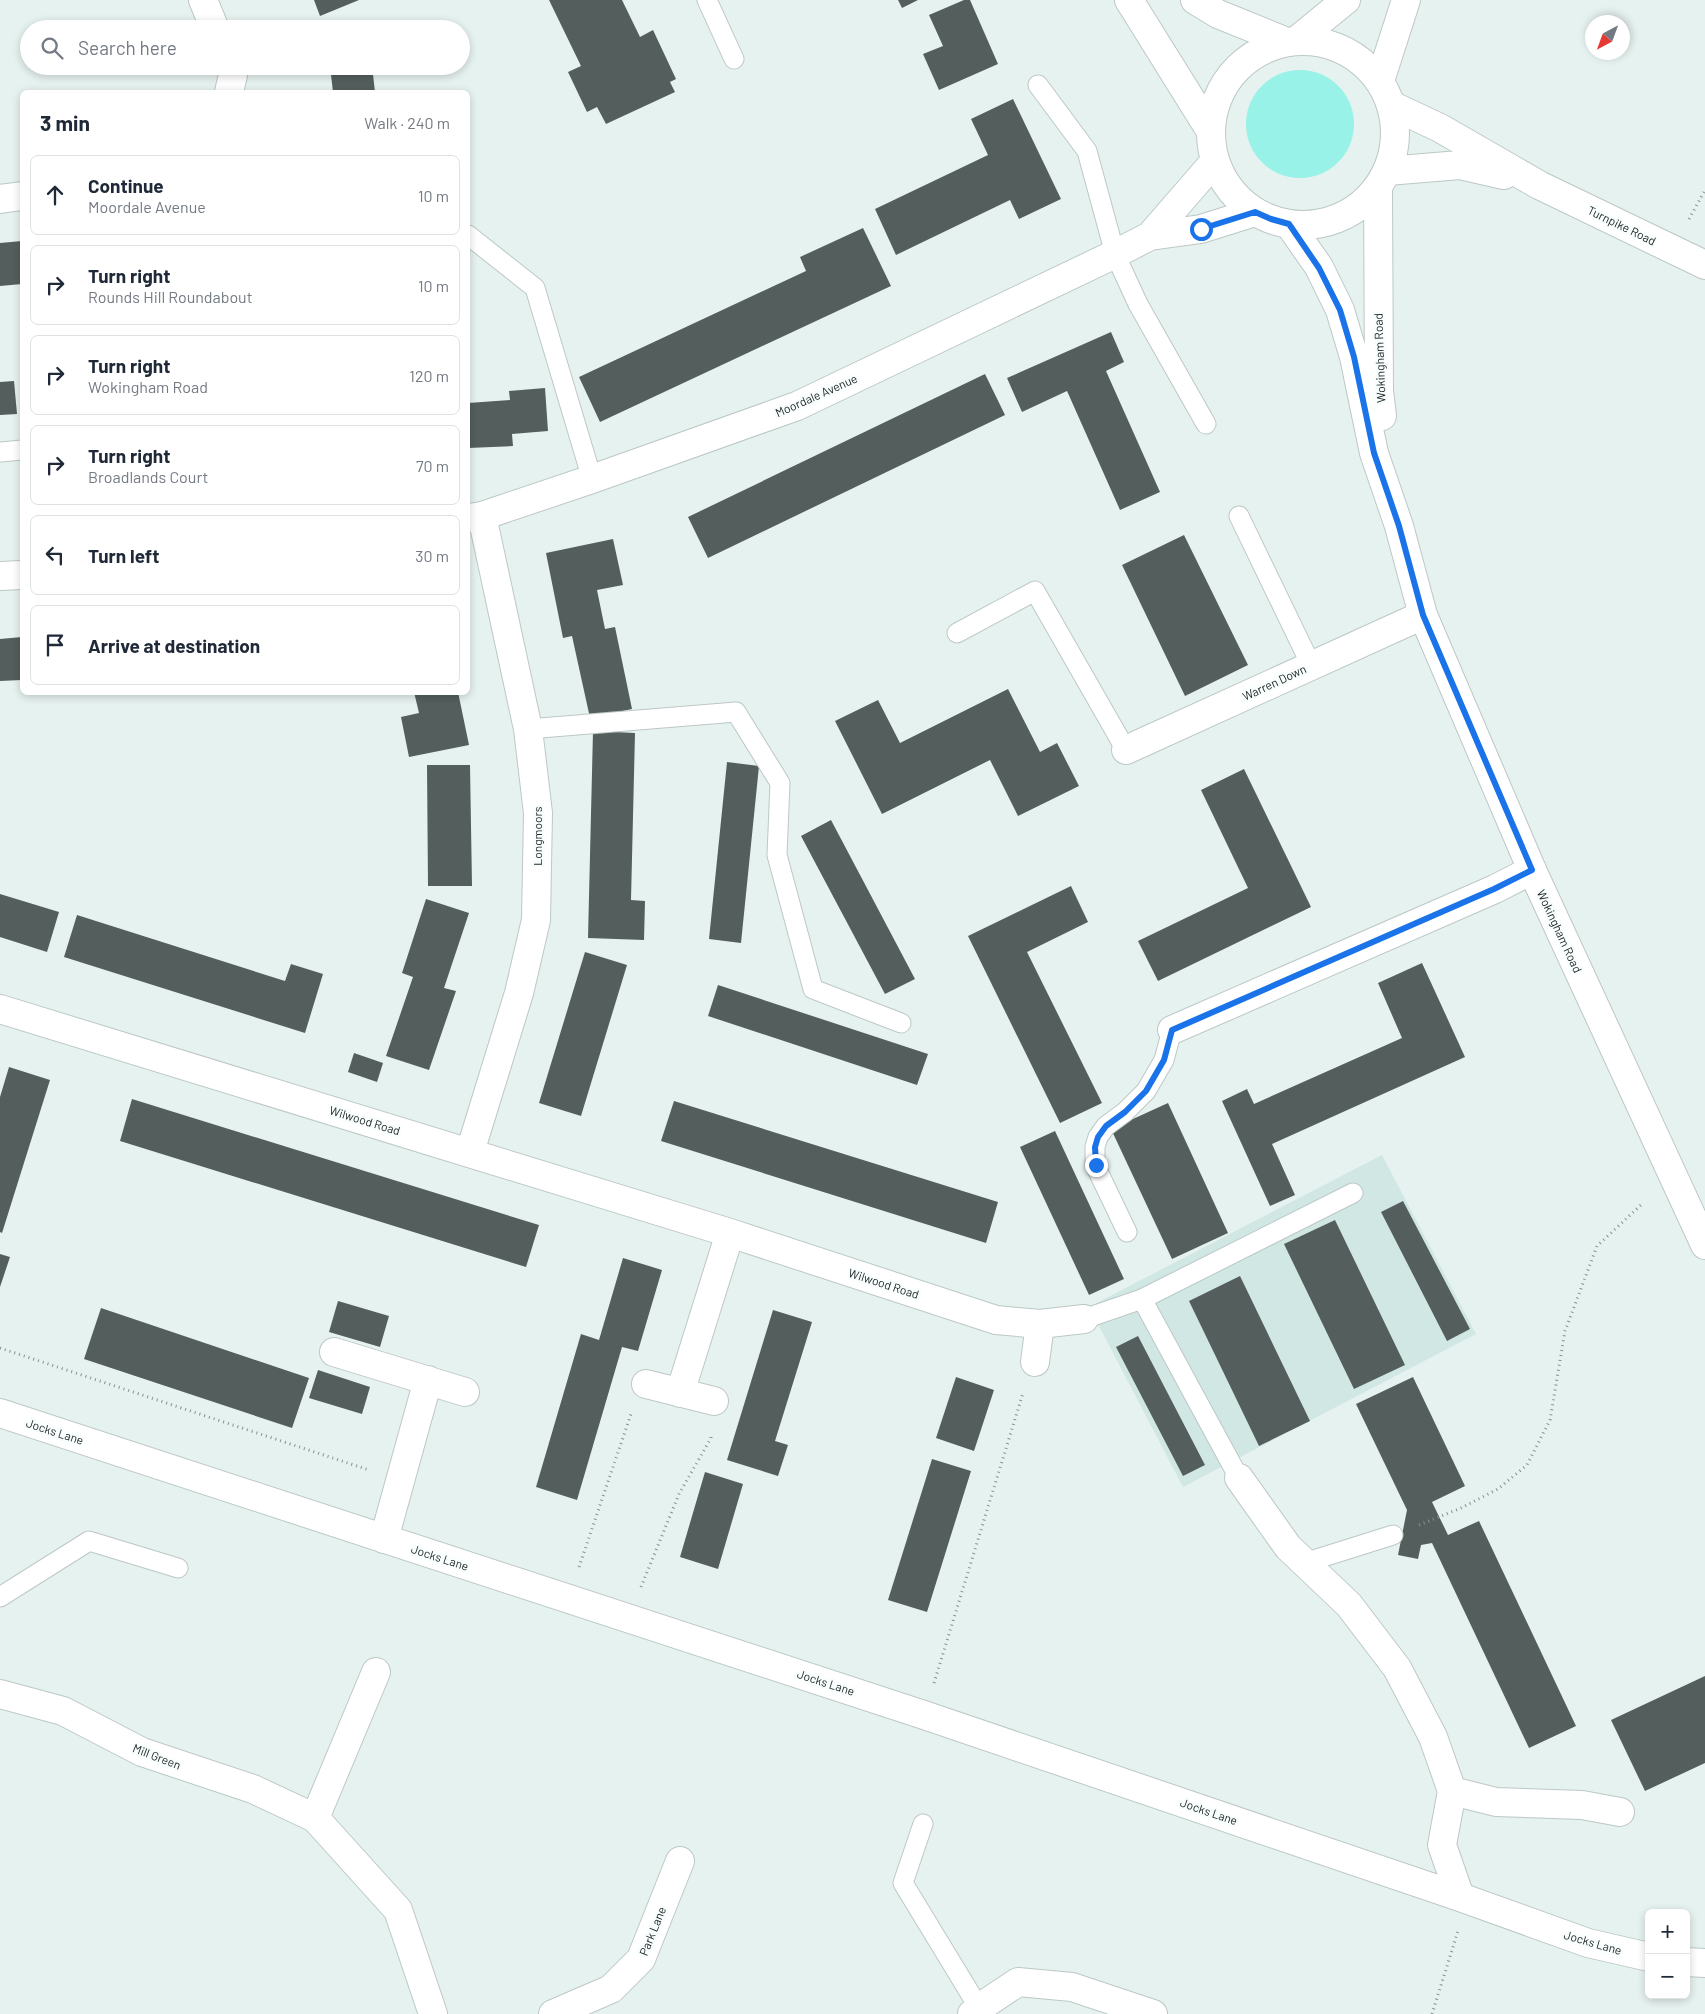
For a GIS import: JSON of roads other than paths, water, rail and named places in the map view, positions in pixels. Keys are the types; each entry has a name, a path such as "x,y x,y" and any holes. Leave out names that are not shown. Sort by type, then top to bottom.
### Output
{"street":[{"path":"203,0 211,20"},
{"path":"1129,0 1210,130"},
{"path":"1196,0 1218,14 1292,41 1329,44 1357,58 1380,81 1391,105 1395,127 1394,150 1382,179 1360,205 1338,218 1314,224 1289,224 1271,219 1255,212 1238,198 1224,180 1215,161 1210,130 1215,105 1225,82 1242,63 1263,49 1292,41 1346,0"},
{"path":"1380,81 1406,0"},
{"path":"229,90 233,75"},
{"name":"Turnpike Road","path":"1391,105 1440,128 1539,185 1705,265"},
{"name":"Moordale Avenue","path":"1150,236 1215,161"},
{"name":"Turnpike Road","path":"1382,179 1460,164 1539,185"},
{"name":"Wokingham Road","path":"1382,179 1378,391 1399,526"},
{"path":"0,200 20,196"},
{"name":"Moordale Avenue","path":"475,517 592,479 797,406 1150,236 1201,229 1255,212"},
{"name":"Wokingham Road","path":"1289,224 1319,268 1340,310 1354,357 1374,453 1399,526 1423,615 1532,870 1705,1245"},
{"name":"Longmoors","path":"470,1152 519,993 536,920 538,813 528,729 475,517"},
{"path":"0,576 20,575"},
{"name":"Warren Down","path":"1126,750 1423,615"},
{"path":"1172,1030 1494,889 1532,870"},
{"name":"Wilwood Road","path":"0,1009 730,1233 996,1320 1040,1324 1084,1319"},
{"path":"680,1393 730,1233"},
{"path":"1035,1362 1040,1324"},
{"path":"334,1352 465,1392"},
{"path":"384,1539 428,1380"},
{"path":"646,1384 714,1401"},
{"name":"Jocks Lane","path":"0,1413 924,1714 1460,1896 1588,1943 1645,1956"},
{"path":"1239,1478 1288,1547 1348,1605 1397,1668 1433,1737 1452,1791 1442,1845 1460,1896"},
{"path":"315,1818 376,1672"},
{"name":"Mill Green","path":"0,1694 64,1711 142,1752 253,1789 315,1818 398,1910 433,2014"},
{"path":"1452,1791 1496,1802 1582,1806 1620,1812"},
{"name":"Park Lane","path":"553,2014 611,1989 641,1959 680,1862"},
{"path":"1690,1962 1705,1963"},
{"path":"975,2011 1018,1982 1072,1987 1153,2014"}],"lane":[{"path":"707,0 734,59"},
{"path":"1038,85 1087,151 1115,254 1138,304 1206,424"},
{"path":"470,237 534,288 592,479"},
{"path":"0,452 20,450"},
{"path":"1239,516 1311,666"},
{"path":"957,633 1035,591 1126,750"},
{"path":"528,729 736,712 780,784 777,855 813,989 901,1023"},
{"path":"1127,1232 1096,1165 1096,1142 1106,1126 1125,1112 1146,1091 1164,1060 1172,1030"},
{"path":"1084,1319 1142,1299 1353,1193"},
{"path":"1142,1299 1239,1478"},
{"path":"1304,1563 1393,1535"},
{"path":"0,1597 89,1541 178,1568"},
{"path":"923,1824 903,1883 975,2011"}]}
